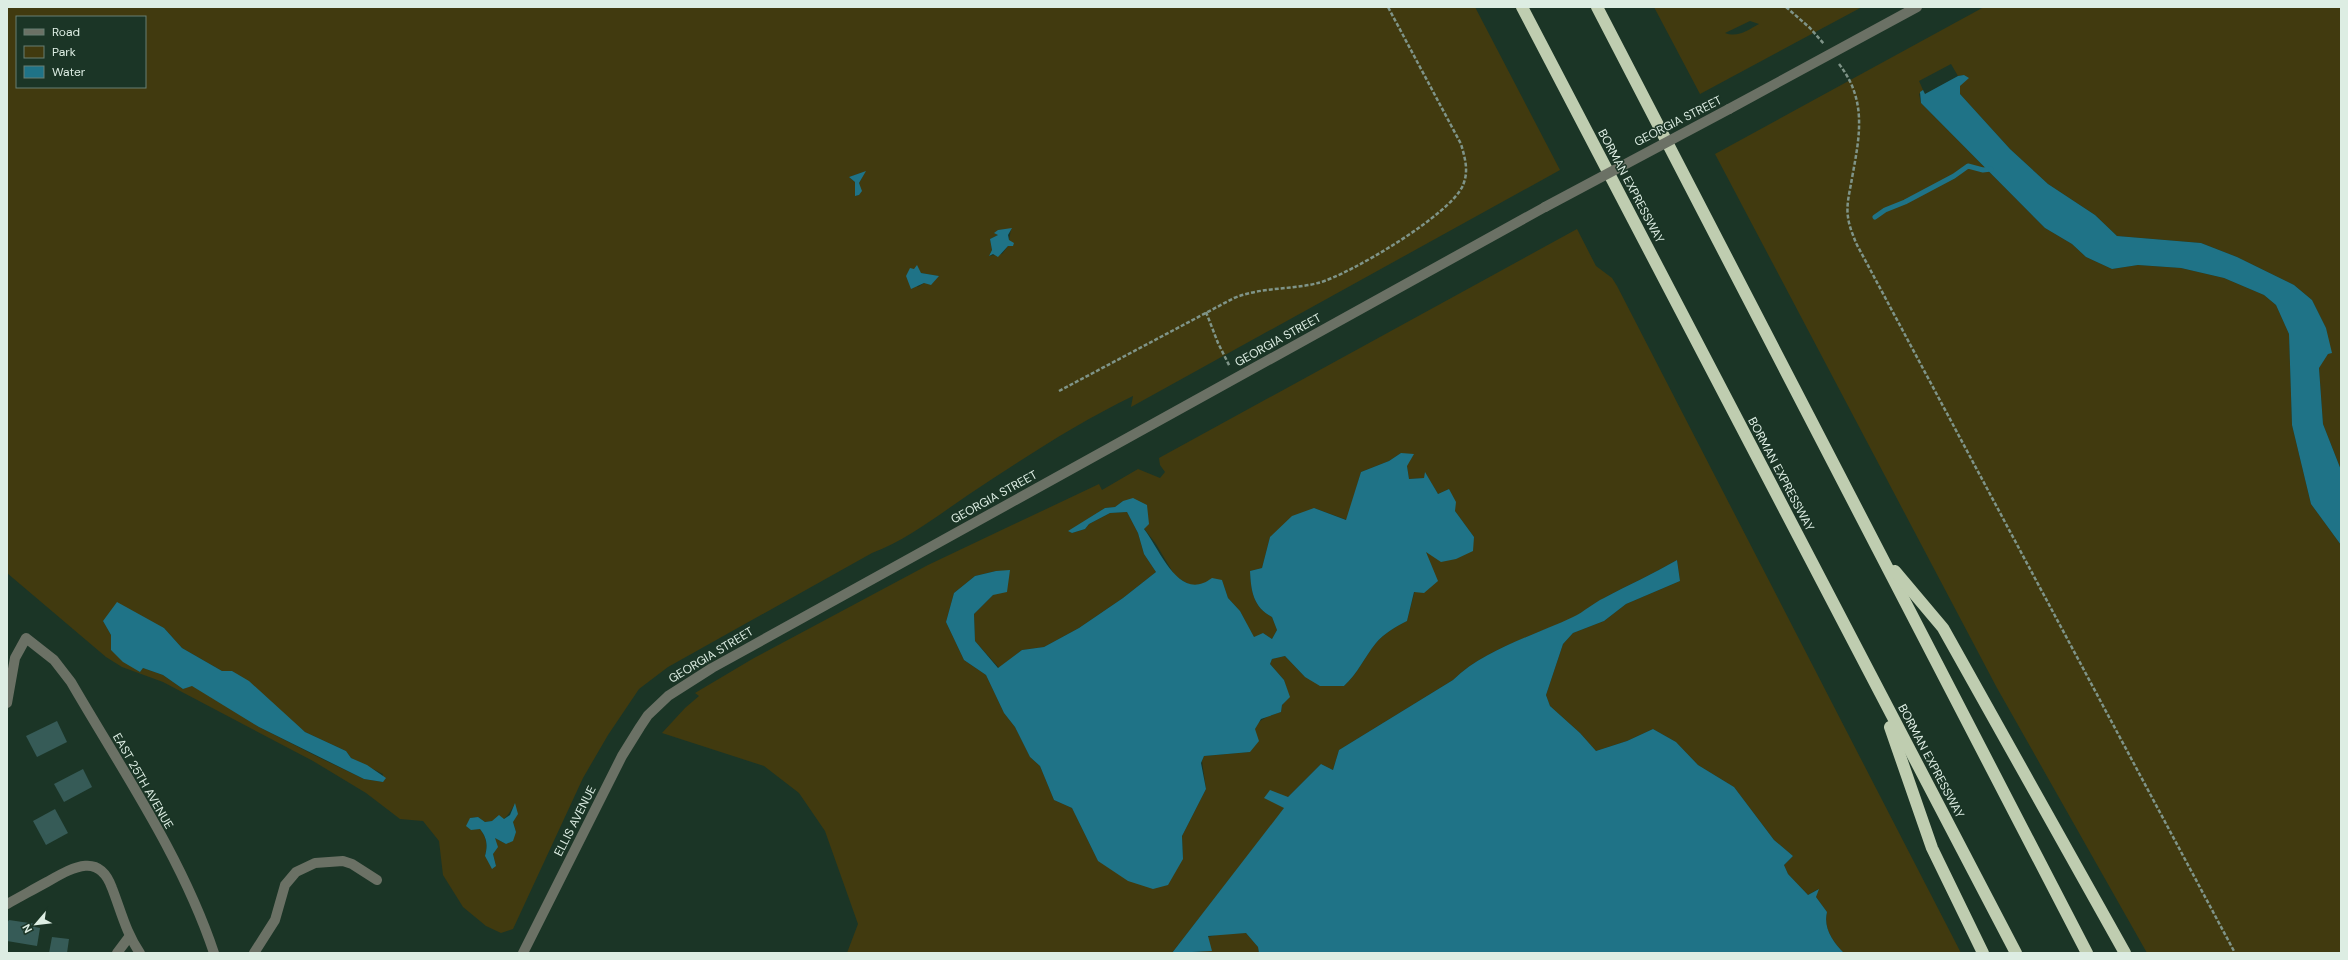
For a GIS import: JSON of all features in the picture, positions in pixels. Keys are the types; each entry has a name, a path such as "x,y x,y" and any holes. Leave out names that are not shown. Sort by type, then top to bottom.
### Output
{"highway":[{"name":"BORMAN EXPRESSWAY","path":"1522,7 2016,953"},
{"path":"1596,7 2087,953"},
{"path":"1880,553 1943,628 2125,953"},
{"path":"1878,690 1932,848 1983,953"}],"street":[{"name":"GEORGIA STREET","path":"657,705 712,668 1545,207 1917,7"},
{"name":"EAST 25TH AVENUE","path":"7,704 15,658 26,638 54,660 71,682 166,846 193,902 214,953"},
{"name":"ELLIS AVENUE","path":"523,953 622,756 640,727 657,705"},
{"path":"254,953 274,920 285,885 296,872 315,864 343,861 352,864 377,880"},
{"path":"7,904 68,870 85,865 94,867 106,875 112,886 129,937 140,953"},
{"path":"117,953 129,937"}],"path":[{"path":"1059,391 1206,312 1244,294 1319,282 1342,274 1433,218 1458,195 1463,186 1466,166 1461,144 1388,7"},
{"path":"1786,7 1817,35 1850,78 1858,102 1858,136 1847,206 1850,228 1856,243 2235,953"},
{"path":"1206,312 1218,344 1236,378"}],"green space":[{"path":"7,7 1475,7 1560,170 1131,407 1133,396 1090,418 1028,456 910,534 885,548 872,553 668,667 639,689 608,735 583,778 513,929 501,933 486,926 463,907 443,875 439,841 423,821 400,819 366,793 313,761 163,682 122,667 106,657 7,573","holes":["865,172 859,183 859,195 856,196 855,182 849,177","1011,229 1008,246 1002,254 989,256 992,250 990,239 998,235 998,230","914,269 921,273 938,276 932,283 924,283 918,287 906,276","113,610 164,628 182,648 222,671 232,671 305,732 346,751 351,758 383,774 383,782 364,779 318,757 259,727 192,685 183,689 163,675 143,668 140,672 111,650 111,635 103,621","515,804 513,822 516,832 506,844 495,838 493,854 496,866 485,856 486,840 484,835 470,818 478,817 485,822 501,820 506,817"]},
{"path":"1654,7 1862,7 1700,94","holes":["1750,21 1759,24 1739,34 1734,35 1725,33"]},
{"path":"1984,7 2341,7 2341,470 2323,424 2319,367 2328,354 2326,328 2312,300 2294,285 2237,257 2201,243 2117,236 2095,215 2048,184 2010,149 1960,94 1959,86 1964,75 1958,76 1951,64 1919,81 1923,90 1919,94 1921,103 2045,228 2072,244 2086,257 2112,269 2138,265 2181,268 2224,278 2264,295 2276,305 2289,334 2292,425 2311,504 2341,545 2341,953 2147,953 1997,688 1715,154"},
{"path":"1577,229 1596,266 1612,278 1617,286 1961,953 1844,953 1830,934 1826,924 1827,912 1816,897 1818,889 1808,895 1788,874 1784,865 1793,856 1774,840 1734,787 1698,765 1676,742 1653,729 1627,741 1596,751 1580,733 1550,706 1546,695 1563,644 1573,633 1604,621 1626,604 1680,581 1677,560 1604,598 1573,618 1510,644 1480,660 1453,680 1339,750 1333,770 1321,764 1288,797 1285,808 1172,953 847,953 858,924 825,831 799,793 764,766 662,733 685,708 699,696 695,693 754,658 928,565 1099,484 1102,490 1138,469 1160,478 1165,472 1160,465 1159,458","holes":["1401,453 1407,466 1409,479 1424,478 1425,473 1438,494 1449,489 1455,511 1474,537 1425,551 1407,621 1382,636 1344,686 1305,677 1285,656 1272,659 1270,664 1284,680 1289,697 1282,705 1281,712 1265,718 1257,725 1253,735 1250,752 1204,756 1202,761 1206,789 1182,836 1183,859 1098,861 1072,808 1054,800 1040,766 1030,757 1015,727 1004,713 986,675 964,660 946,622 954,593 975,576 996,571 993,595 974,614 975,641 999,668 1022,650 1044,647 1079,628 1123,598 1156,572 1144,554 1138,533 1127,512 1110,513 1089,524 1085,529 1072,533 1069,531 1105,508 1115,507 1123,501 1156,544 1175,576 1190,585 1202,585 1222,580 1228,598 1240,611 1254,638 1263,633 1272,639 1277,630 1272,617 1261,608 1254,598 1250,571 1262,568 1270,537 1314,508 1347,520 1361,472 1389,461"]},
{"path":"1246,933 1258,947 1259,953 1199,953 1208,937 1220,934"}],"water":[{"path":"1964,75 1969,78 1960,86 1960,94 2010,149 2048,184 2095,215 2117,236 2201,243 2237,257 2294,285 2312,300 2326,328 2332,353 2328,354 2319,368 2323,424 2341,470 2341,545 2311,504 2292,425 2289,334 2276,305 2264,295 2224,278 2181,268 2138,265 2112,269 2086,257 2072,244 2045,228 1921,103 1920,92 1923,90 1925,94 1958,76"},
{"path":"866,171 859,183 862,191 859,195 855,196 855,182 849,177"},
{"path":"1012,228 1008,235 1009,240 1014,243 1013,246 1008,246 998,257 993,254 989,256 992,250 990,239 998,235 994,233 998,230"},
{"path":"917,265 921,273 939,276 931,285 924,283 911,289 906,276 910,268 914,269"},
{"path":"1401,453 1414,454 1407,466 1409,479 1424,478 1425,472 1438,494 1449,489 1456,502 1455,511 1474,537 1473,551 1456,559 1441,562 1426,552 1438,581 1424,593 1414,592 1407,621 1382,636 1344,686 1320,686 1305,677 1285,656 1272,659 1270,664 1284,680 1290,697 1282,705 1281,712 1261,719 1255,729 1259,741 1250,752 1204,756 1201,763 1206,789 1182,836 1183,859 1168,885 1153,889 1128,881 1098,861 1072,808 1054,800 1040,766 1030,757 1015,727 1004,713 986,675 964,660 946,622 954,593 975,576 996,571 1010,570 1007,592 993,595 974,614 975,641 998,668 1022,650 1044,647 1079,628 1123,598 1156,572 1144,554 1138,533 1127,512 1110,513 1089,524 1085,529 1072,533 1068,531 1105,508 1115,507 1123,501 1133,498 1147,505 1149,524 1144,529 1172,571 1180,579 1190,584 1200,584 1212,578 1222,580 1228,598 1240,611 1254,637 1263,633 1272,639 1277,630 1272,617 1261,608 1254,598 1250,571 1262,568 1270,537 1292,516 1314,508 1346,520 1361,472 1389,461"},
{"path":"1677,560 1680,581 1626,604 1604,621 1573,633 1563,644 1546,695 1550,706 1580,733 1596,751 1627,741 1653,729 1676,742 1698,765 1734,787 1774,840 1793,856 1784,865 1788,874 1808,895 1819,889 1816,897 1827,912 1826,924 1836,944 1844,953 1259,953 1258,947 1246,933 1208,936 1212,951 1172,953 1284,808 1264,798 1270,790 1288,797 1321,764 1333,770 1339,750 1453,680 1466,669 1494,651 1573,617 1600,600"},
{"path":"117,602 164,628 182,648 222,671 232,671 249,681 305,732 346,751 351,758 367,765 386,778 383,782 364,779 259,727 192,686 183,689 163,675 143,668 140,672 123,662 111,650 111,635 103,621"},
{"path":"515,803 518,814 513,822 516,832 513,841 506,844 495,838 498,847 493,854 496,866 492,869 485,856 486,842 482,832 480,829 471,830 466,826 470,818 478,817 485,822 492,821 499,815 504,819 510,815"}],"building":[{"path":"57,721 67,742 37,757 26,736"},
{"path":"83,769 92,787 64,802 54,784"},
{"path":"55,809 68,833 46,845 33,821"},
{"path":"9,920 36,924 35,927 40,928 37,946 7,941 7,923"},
{"path":"52,937 69,939 67,953 49,953"}],"waterway":[{"path":"1875,217 1885,210 1905,202 1954,176 1968,166 1983,170 1991,169"}]}
